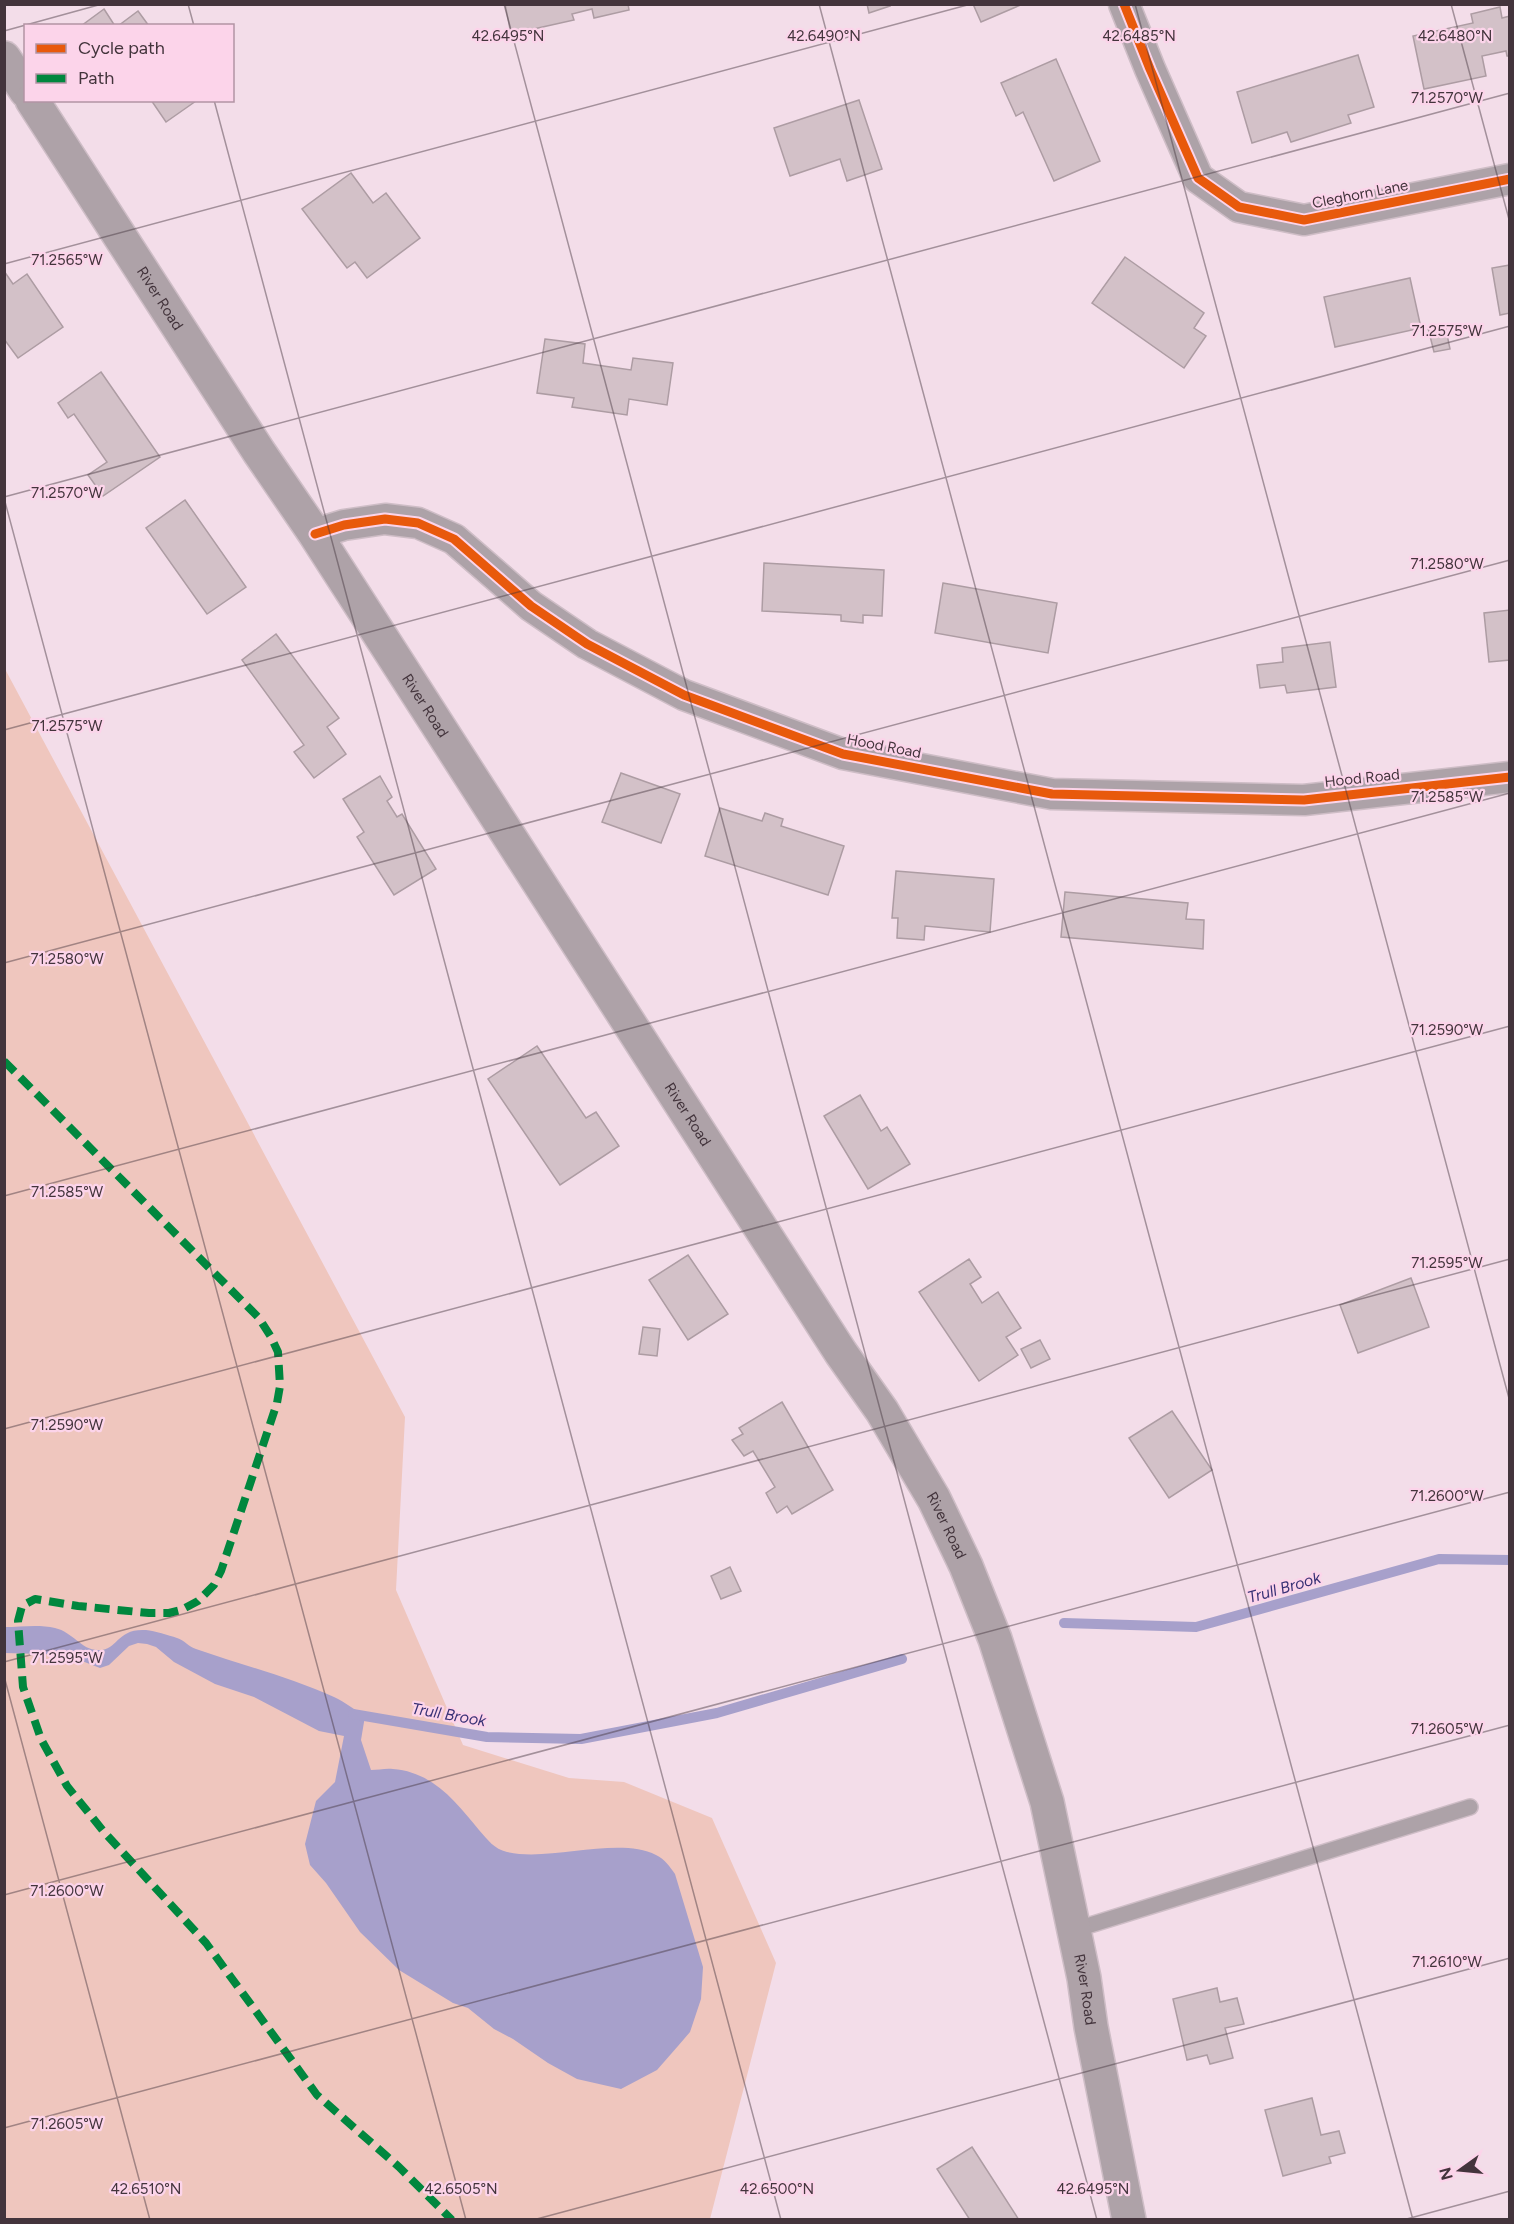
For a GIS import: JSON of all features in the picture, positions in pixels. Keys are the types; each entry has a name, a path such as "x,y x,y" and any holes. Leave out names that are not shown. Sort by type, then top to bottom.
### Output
{"main road":[{"path":"4,58 24,88"},
{"name":"River Road","path":"33,102 246,432 315,534 841,1353 882,1411 934,1499 966,1566 995,1639 1047,1802 1074,1930 1090,2027 1129,2220"}],"street":[{"name":"Cleghorn Lane","path":"1124,4 1198,178 1239,207 1304,220 1509,179"},
{"name":"Hood Road","path":"315,534 344,525 385,519 418,523 454,539 531,606 586,644 684,695 843,754 1052,794 1304,800 1509,777"}],"lane":[{"path":"1074,1930 1470,1807"}],"shaded area":[{"path":"5,669 405,1417 396,1590 463,1745 569,1778 624,1782 712,1818 776,1963 710,2219 5,2219"},
{"path":"5,1627 55,1628 67,1633 87,1647 98,1650 110,1647 129,1632 136,1630 162,1633 182,1640 196,1649 283,1677 338,1699 365,1716 361,1740 371,1770 407,1771 432,1782 452,1799 491,1844 502,1851 543,1854 623,1848 656,1855 667,1863 675,1874 703,1967 701,1999 690,2032 657,2070 621,2089 577,2079 548,2063 494,2029 468,2008 453,2003 399,1970 360,1932 326,1883 310,1865 305,1844 316,1801 335,1782 344,1736 319,1731 254,1697 215,1684 174,1662 156,1647 147,1644 138,1643 129,1646 109,1665 100,1668 82,1661 75,1655 5,1653"}],"building":[{"path":"505,4 628,4 629,10 594,18 592,9 572,14 574,20 511,34"},
{"path":"867,4 889,4 890,6 869,13"},
{"path":"973,4 1023,4 981,22"},
{"path":"1500,7 1502,18 1510,16 1510,56 1507,56 1506,51 1482,56 1486,76 1424,89 1413,36 1473,23 1471,14"},
{"path":"104,9 114,24 84,24"},
{"path":"138,11 148,24 121,24"},
{"path":"1358,55 1374,107 1348,115 1351,123 1291,142 1287,132 1252,143 1237,92"},
{"path":"1056,59 1100,161 1054,181 1023,112 1016,116 1001,83"},
{"path":"859,100 882,169 847,181 840,159 790,176 774,128"},
{"path":"152,102 195,102 166,122"},
{"path":"351,173 373,203 386,193 420,238 367,278 355,262 347,268 302,209"},
{"path":"1125,257 1204,313 1194,328 1206,336 1184,368 1092,303"},
{"path":"1510,265 1510,313 1500,315 1492,268"},
{"path":"4,271 13,284 27,274 63,327 18,358 4,339"},
{"path":"1410,278 1421,328 1335,347 1324,297"},
{"path":"1445,325 1450,349 1434,352 1428,328"},
{"path":"545,339 585,344 583,363 631,370 633,358 673,363 667,405 629,399 627,415 572,407 574,398 537,393"},
{"path":"101,372 160,457 103,496 88,475 107,462 74,414 68,418 58,403"},
{"path":"185,500 246,587 207,614 146,528"},
{"path":"764,563 884,570 882,616 863,615 863,623 841,621 841,615 762,611"},
{"path":"943,583 1057,603 1048,653 935,633"},
{"path":"1510,610 1510,660 1489,662 1484,613"},
{"path":"276,634 339,718 327,727 346,754 314,778 294,752 304,745 242,660"},
{"path":"1330,642 1336,687 1287,693 1285,685 1260,688 1257,665 1283,662 1282,648"},
{"path":"621,773 680,794 661,843 602,822"},
{"path":"380,776 392,797 387,801 397,817 402,814 436,869 394,895 357,837 364,832 343,799"},
{"path":"720,808 762,821 765,813 783,819 781,826 844,846 828,895 705,856"},
{"path":"896,871 994,879 990,932 925,926 924,940 897,938 898,918 892,918"},
{"path":"1065,892 1188,903 1186,919 1204,920 1203,949 1061,937"},
{"path":"537,1046 586,1118 596,1112 619,1146 560,1185 488,1079"},
{"path":"860,1095 881,1131 887,1127 910,1164 868,1189 824,1116"},
{"path":"688,1255 728,1314 688,1340 649,1280"},
{"path":"969,1259 981,1277 970,1284 982,1303 998,1292 1021,1328 1006,1337 1018,1355 979,1381 919,1292"},
{"path":"1411,1278 1429,1327 1358,1353 1340,1305"},
{"path":"643,1327 660,1329 657,1356 639,1354"},
{"path":"1040,1340 1050,1359 1031,1368 1021,1349"},
{"path":"782,1402 833,1490 792,1514 787,1506 777,1513 766,1493 775,1487 753,1451 744,1456 732,1440 743,1434 739,1428"},
{"path":"1172,1411 1212,1470 1169,1498 1129,1438"},
{"path":"730,1567 741,1591 721,1599 711,1576"},
{"path":"1217,1988 1220,2002 1237,1998 1244,2024 1225,2028 1233,2058 1210,2064 1207,2055 1187,2060 1173,1999"},
{"path":"1312,2098 1321,2135 1339,2131 1345,2153 1329,2157 1331,2163 1283,2176 1265,2110"},
{"path":"972,2147 1019,2220 970,2220 937,2169"}],"waterway":[{"name":"Trull Brook","path":"1064,1623 1196,1627 1439,1559 1510,1560"},
{"name":"Trull Brook","path":"353,1714 487,1737 581,1739 717,1713 902,1659"}],"marked path":[{"path":"4,1061 259,1318 278,1352 280,1386 277,1403 221,1571 214,1585 198,1601 181,1610 169,1613 78,1606 35,1599 22,1606 18,1621 23,1687 41,1739 67,1786 104,1832 206,1943 317,2095 399,2167 452,2220"}],"cycle path":[{"path":"1124,4 1198,178 1239,207 1304,220 1510,179"},
{"path":"315,534 344,525 385,519 418,523 454,539 531,606 587,644 684,695 843,754 1052,794 1304,800 1510,777"}]}
